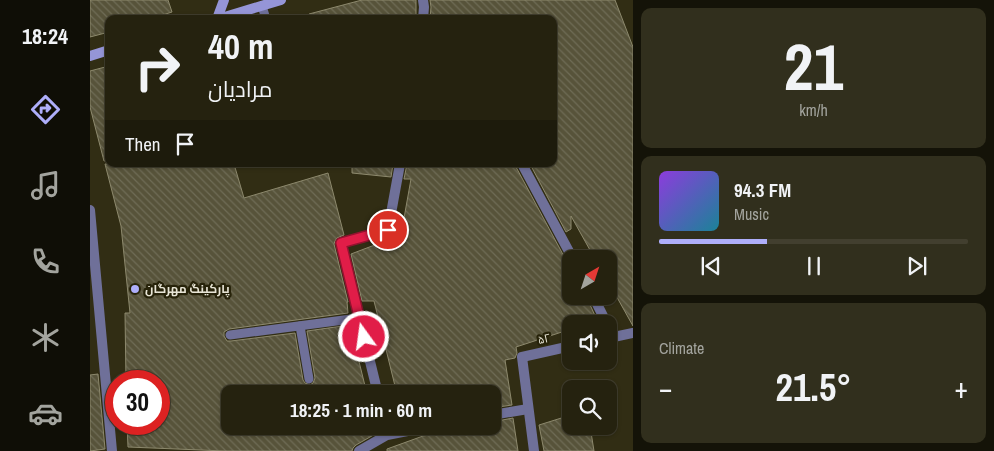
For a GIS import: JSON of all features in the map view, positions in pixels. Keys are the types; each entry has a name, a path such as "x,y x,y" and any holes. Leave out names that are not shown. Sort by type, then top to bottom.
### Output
{"main road":[{"path":"219,15 224,0"},
{"path":"232,15 281,0"},
{"path":"90,56 105,51"}],"street":[{"path":"423,0 423,15"},
{"path":"376,385 341,243 388,230 399,167"},
{"path":"524,167 568,250"},
{"path":"90,210 92,258 112,451"},
{"path":"617,336 633,333"},
{"name":"۵۲","path":"528,409 522,357 562,348"},
{"path":"501,414 528,409 534,451"},
{"path":"359,451 380,435"}],"lane":[{"path":"262,6 265,15"},
{"path":"230,335 359,318"},
{"path":"300,326 309,379"}],"building":[{"path":"90,0 168,0 172,12 163,15 105,15 105,33 90,37"},
{"path":"362,0 416,0 416,15 309,14"},
{"path":"430,0 615,0 633,47 633,326 618,299 618,250 590,250 571,216 571,229 566,232 532,167 557,167 557,15 430,15"},
{"path":"105,67 104,161 90,107 90,71"},
{"path":"106,167 235,167 244,198 328,173 344,235 337,238 334,244 348,302 348,313 229,329 224,332 227,341 295,333 303,380 310,385 221,385 221,435 374,435 356,445 352,451 225,451 128,447 127,435 170,435 170,370 126,370 125,313 130,313 121,226"},
{"path":"352,167 393,167 391,177 352,173"},
{"path":"406,167 516,167 562,253 562,305 590,305 595,315 562,315 562,332 516,347 517,353 515,358 505,360 512,405 501,407 501,385 395,385 374,301 362,301 351,254 401,235 411,179 404,179"},
{"path":"350,325 365,385 310,385 315,378 307,331"},
{"path":"98,374 105,449 90,451 90,375"},
{"path":"513,418 518,451 387,451 387,449 430,435 501,435 501,420"},
{"path":"562,418 562,435 591,435 594,451 544,451 539,425"}],"place":[{"name":"پارکینگ مهرگان","path":"135,289"}],"route":[{"path":"364,337 341,243 388,230"}]}
